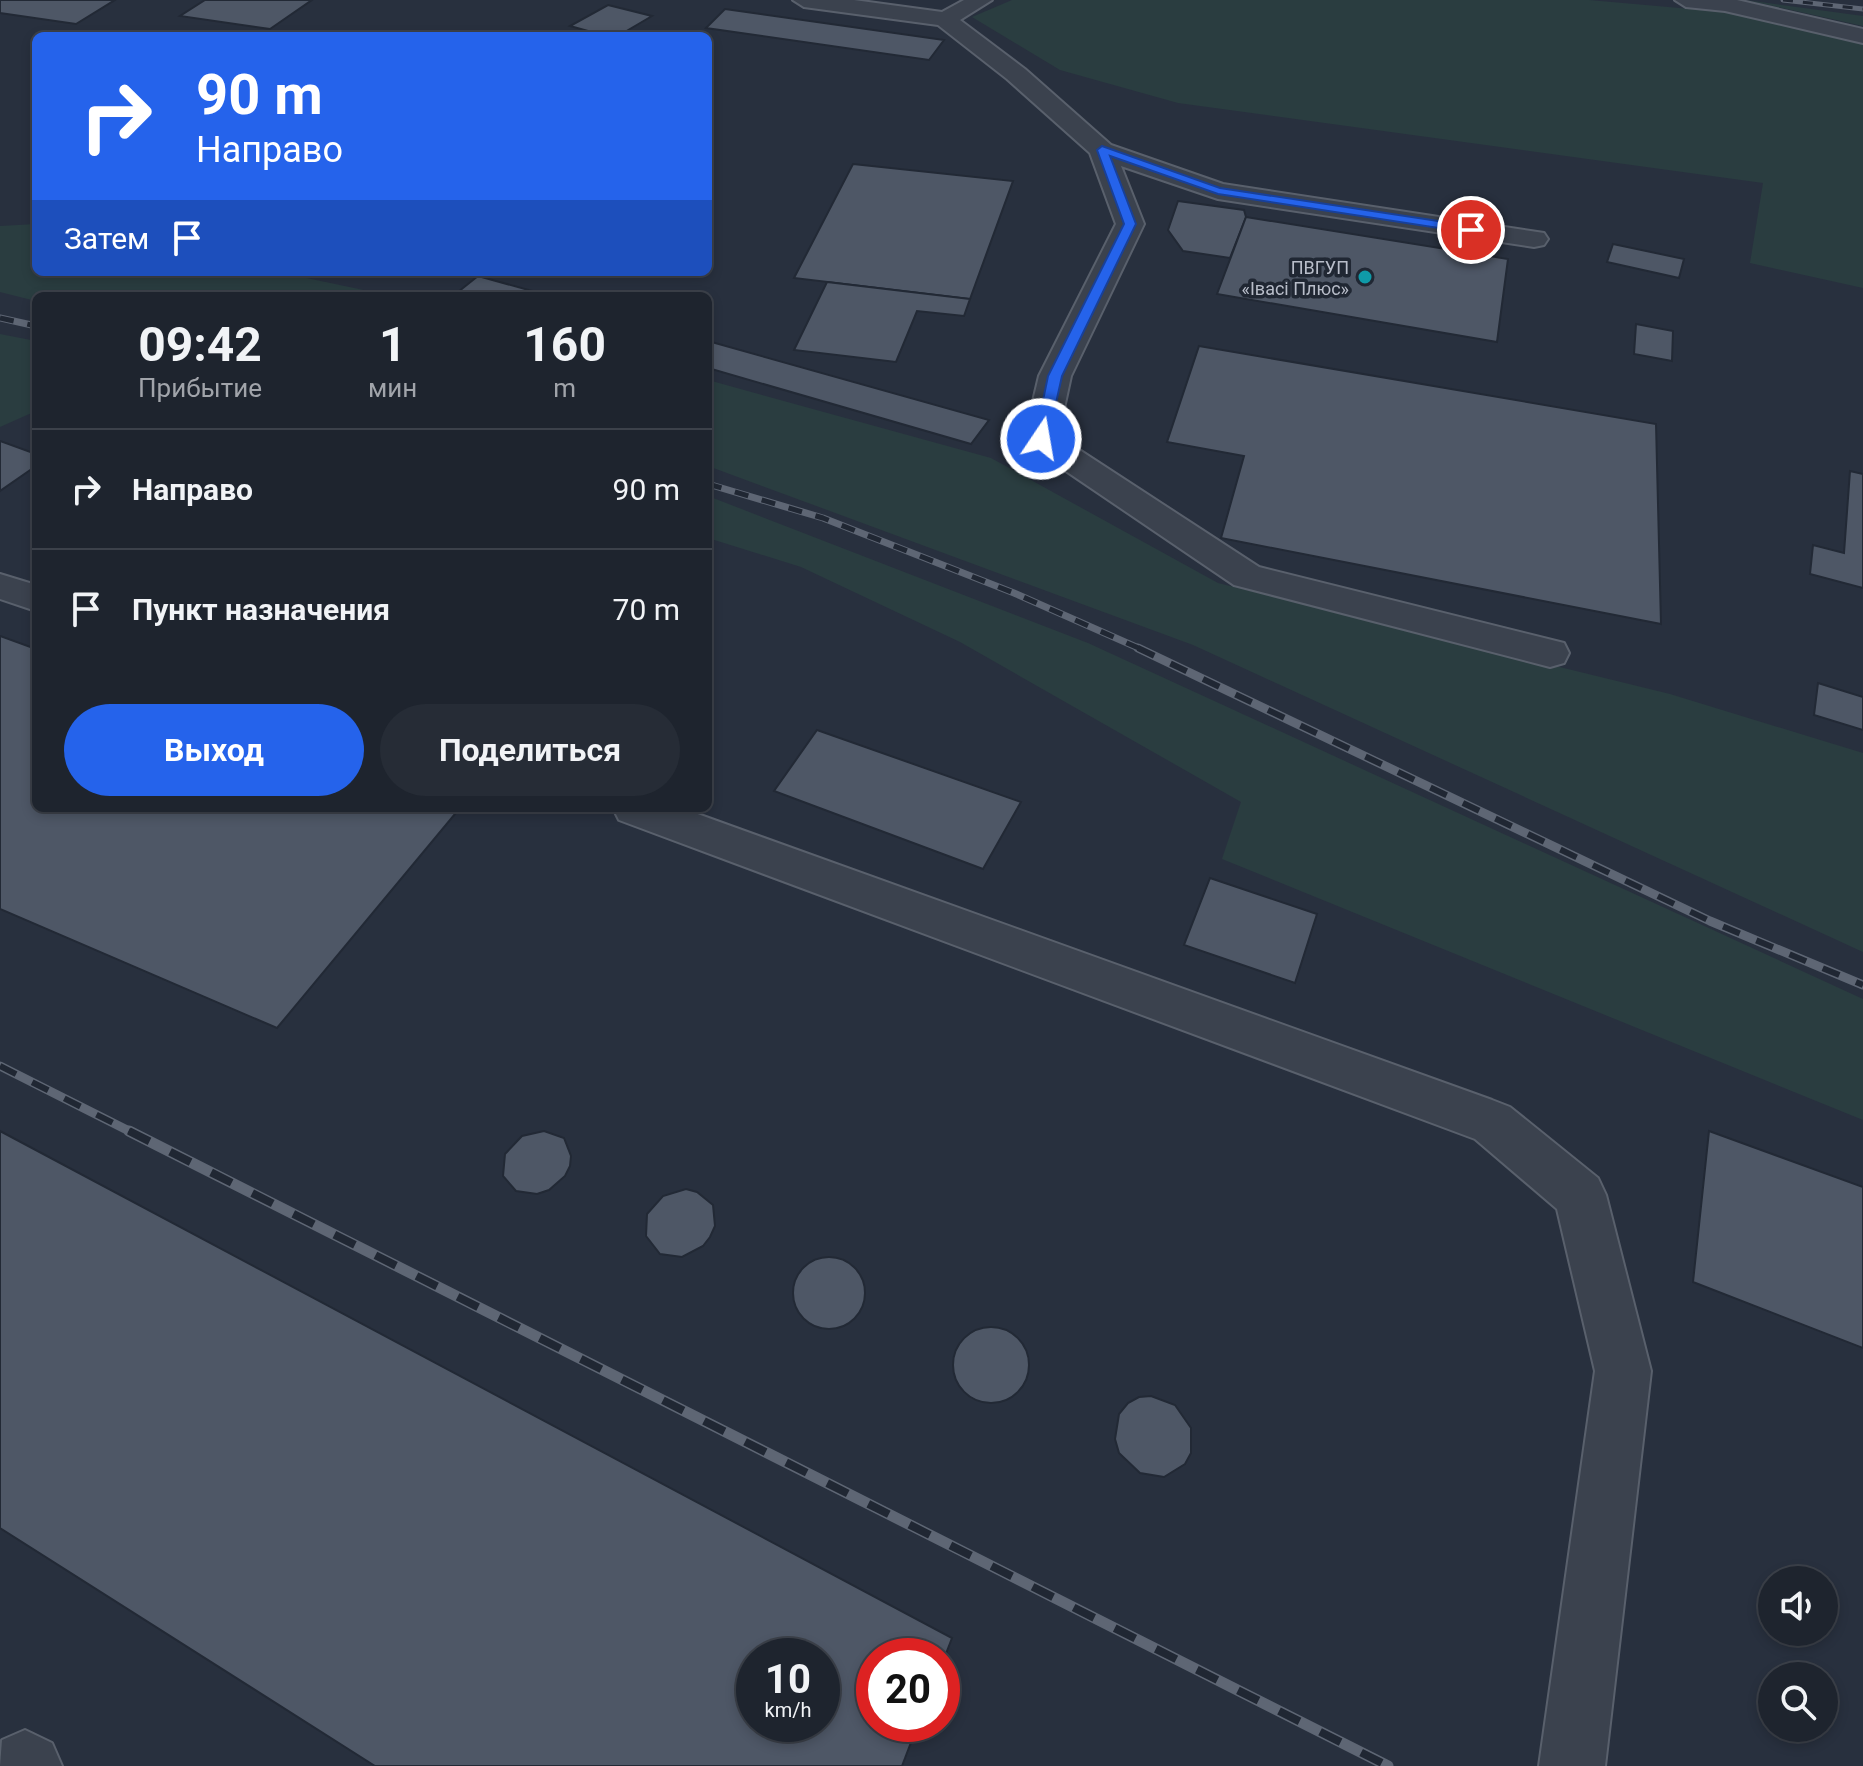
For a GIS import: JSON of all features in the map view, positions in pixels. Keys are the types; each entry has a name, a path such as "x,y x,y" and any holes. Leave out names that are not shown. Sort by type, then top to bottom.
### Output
{"lane":[{"path":"804,0 945,19 1016,74 1102,150 1218,191 1534,239"},
{"path":"945,19 981,0"},
{"path":"1686,0 1725,4 1863,36"},
{"path":"1102,150 1130,224 1055,376 1041,439 1247,576 1550,653"},
{"path":"0,586 32,597"},
{"path":"645,812 1492,1123 1580,1195 1623,1371 1572,1766"}],"shaded area":[{"path":"1012,0 1589,0 1736,13 1863,43 1863,288 1750,263 1763,183 1178,103 1060,70 972,17"},
{"path":"1746,0 1863,16 1863,26"},
{"path":"32,224 32,276 297,276 373,292 32,292 32,300 0,292 0,226"},
{"path":"0,334 32,340 32,413 0,427"},
{"path":"712,381 991,458 1218,583 1670,694 1863,753 1863,952 1193,645 712,467"},
{"path":"712,498 1088,643 1863,999 1863,1120 1222,859 1241,802 960,642 801,567 712,539"}],"building":[{"path":"0,0 115,0 76,24 0,13"},
{"path":"205,0 312,0 270,29 180,16"},
{"path":"608,5 652,16 625,32 592,32 570,26"},
{"path":"725,9 944,40 929,60 706,28"},
{"path":"853,164 1013,181 970,299 794,278"},
{"path":"1178,201 1244,210 1246,217 1230,258 1183,251 1168,230"},
{"name":"ПВГУП «Івасі Плюс»","path":"1246,217 1508,259 1497,342 1217,294"},
{"path":"1613,244 1684,259 1679,278 1607,262"},
{"path":"478,276 536,292 458,292"},
{"path":"827,282 970,299 964,316 917,311 896,362 794,350"},
{"path":"1636,324 1673,331 1672,361 1634,354"},
{"path":"712,342 989,420 971,444 712,369"},
{"path":"1199,346 1656,424 1661,624 1221,538 1244,456 1167,442"},
{"path":"0,441 32,453 32,469 0,491"},
{"path":"1850,471 1863,474 1863,588 1810,574 1813,545 1844,553"},
{"path":"0,636 32,648 32,812 457,812 277,1028 0,909"},
{"path":"1818,683 1863,697 1863,730 1814,715"},
{"path":"817,730 1021,802 983,869 774,791"},
{"path":"1210,878 1317,914 1295,983 1184,945"},
{"path":"0,1131 952,1638 856,1638 856,1742 911,1742 902,1766 375,1766 0,1528"},
{"path":"544,1131 564,1138 571,1156 570,1166 565,1176 549,1190 537,1194 516,1191 503,1176 505,1154 522,1136"},
{"path":"1709,1131 1863,1187 1863,1348 1693,1282"},
{"path":"686,1189 697,1192 713,1205 715,1226 703,1246 682,1257 660,1254 646,1236 647,1214 663,1196"},
{"path":"829,1257 849,1263 859,1273 865,1293 859,1313 849,1323 829,1329 809,1323 799,1313 793,1293 799,1273 809,1263"},
{"path":"991,1327 1005,1330 1018,1338 1026,1351 1029,1365 1026,1379 1018,1392 1005,1400 991,1403 977,1400 964,1392 956,1379 953,1365 956,1351 964,1338 977,1330"},
{"path":"1151,1396 1175,1405 1191,1428 1191,1453 1185,1464 1164,1477 1140,1473 1119,1453 1115,1439 1119,1414 1128,1403 1139,1397"}],"railway":[{"path":"1783,0 1863,9"},
{"path":"0,318 32,325"},
{"path":"712,485 823,518 1014,593 1143,650"},
{"path":"1138,648 1710,921 1863,985"},
{"path":"0,1066 133,1133"},
{"path":"129,1131 1388,1766"}],"place":[{"name":"ПВГУП «Івасі Плюс»","path":"1365,277"}],"route":[{"path":"1041,439 1055,376 1130,224 1102,150 1218,191 1471,230"}]}
